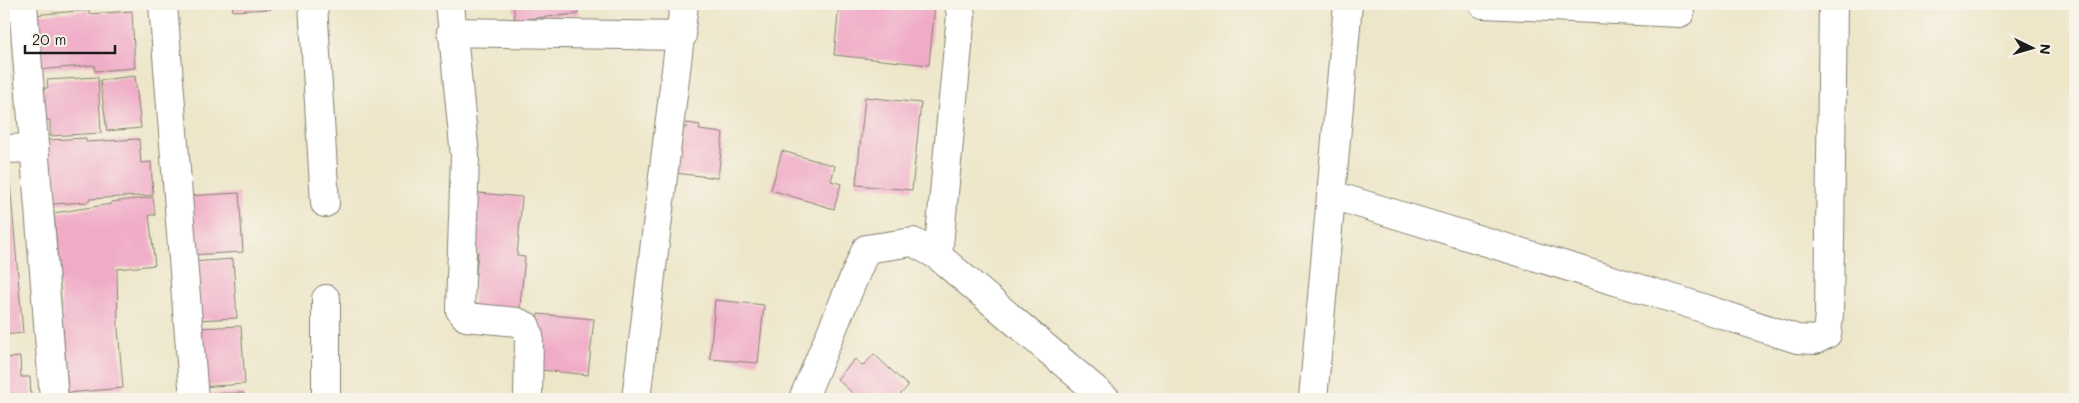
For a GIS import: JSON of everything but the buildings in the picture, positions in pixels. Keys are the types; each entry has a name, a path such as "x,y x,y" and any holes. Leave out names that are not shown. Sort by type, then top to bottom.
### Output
{"street":[{"path":"23,4 54,399"},
{"path":"162,4 194,399"},
{"path":"314,4 325,203"},
{"path":"450,4 451,32 466,156 460,310 466,317 517,322 526,326 529,336 528,399"},
{"path":"636,399 682,36 684,4"},
{"path":"938,256 961,15 959,4"},
{"path":"1313,399 1348,4"},
{"path":"1483,4 1680,13"},
{"path":"1332,195 1681,301 1797,339 1815,340 1827,334 1829,314 1833,4"},
{"path":"451,32 682,36"},
{"path":"4,149 33,148"},
{"path":"803,399 866,249 913,242 938,256 1106,399"},
{"path":"326,299 326,399"}]}
